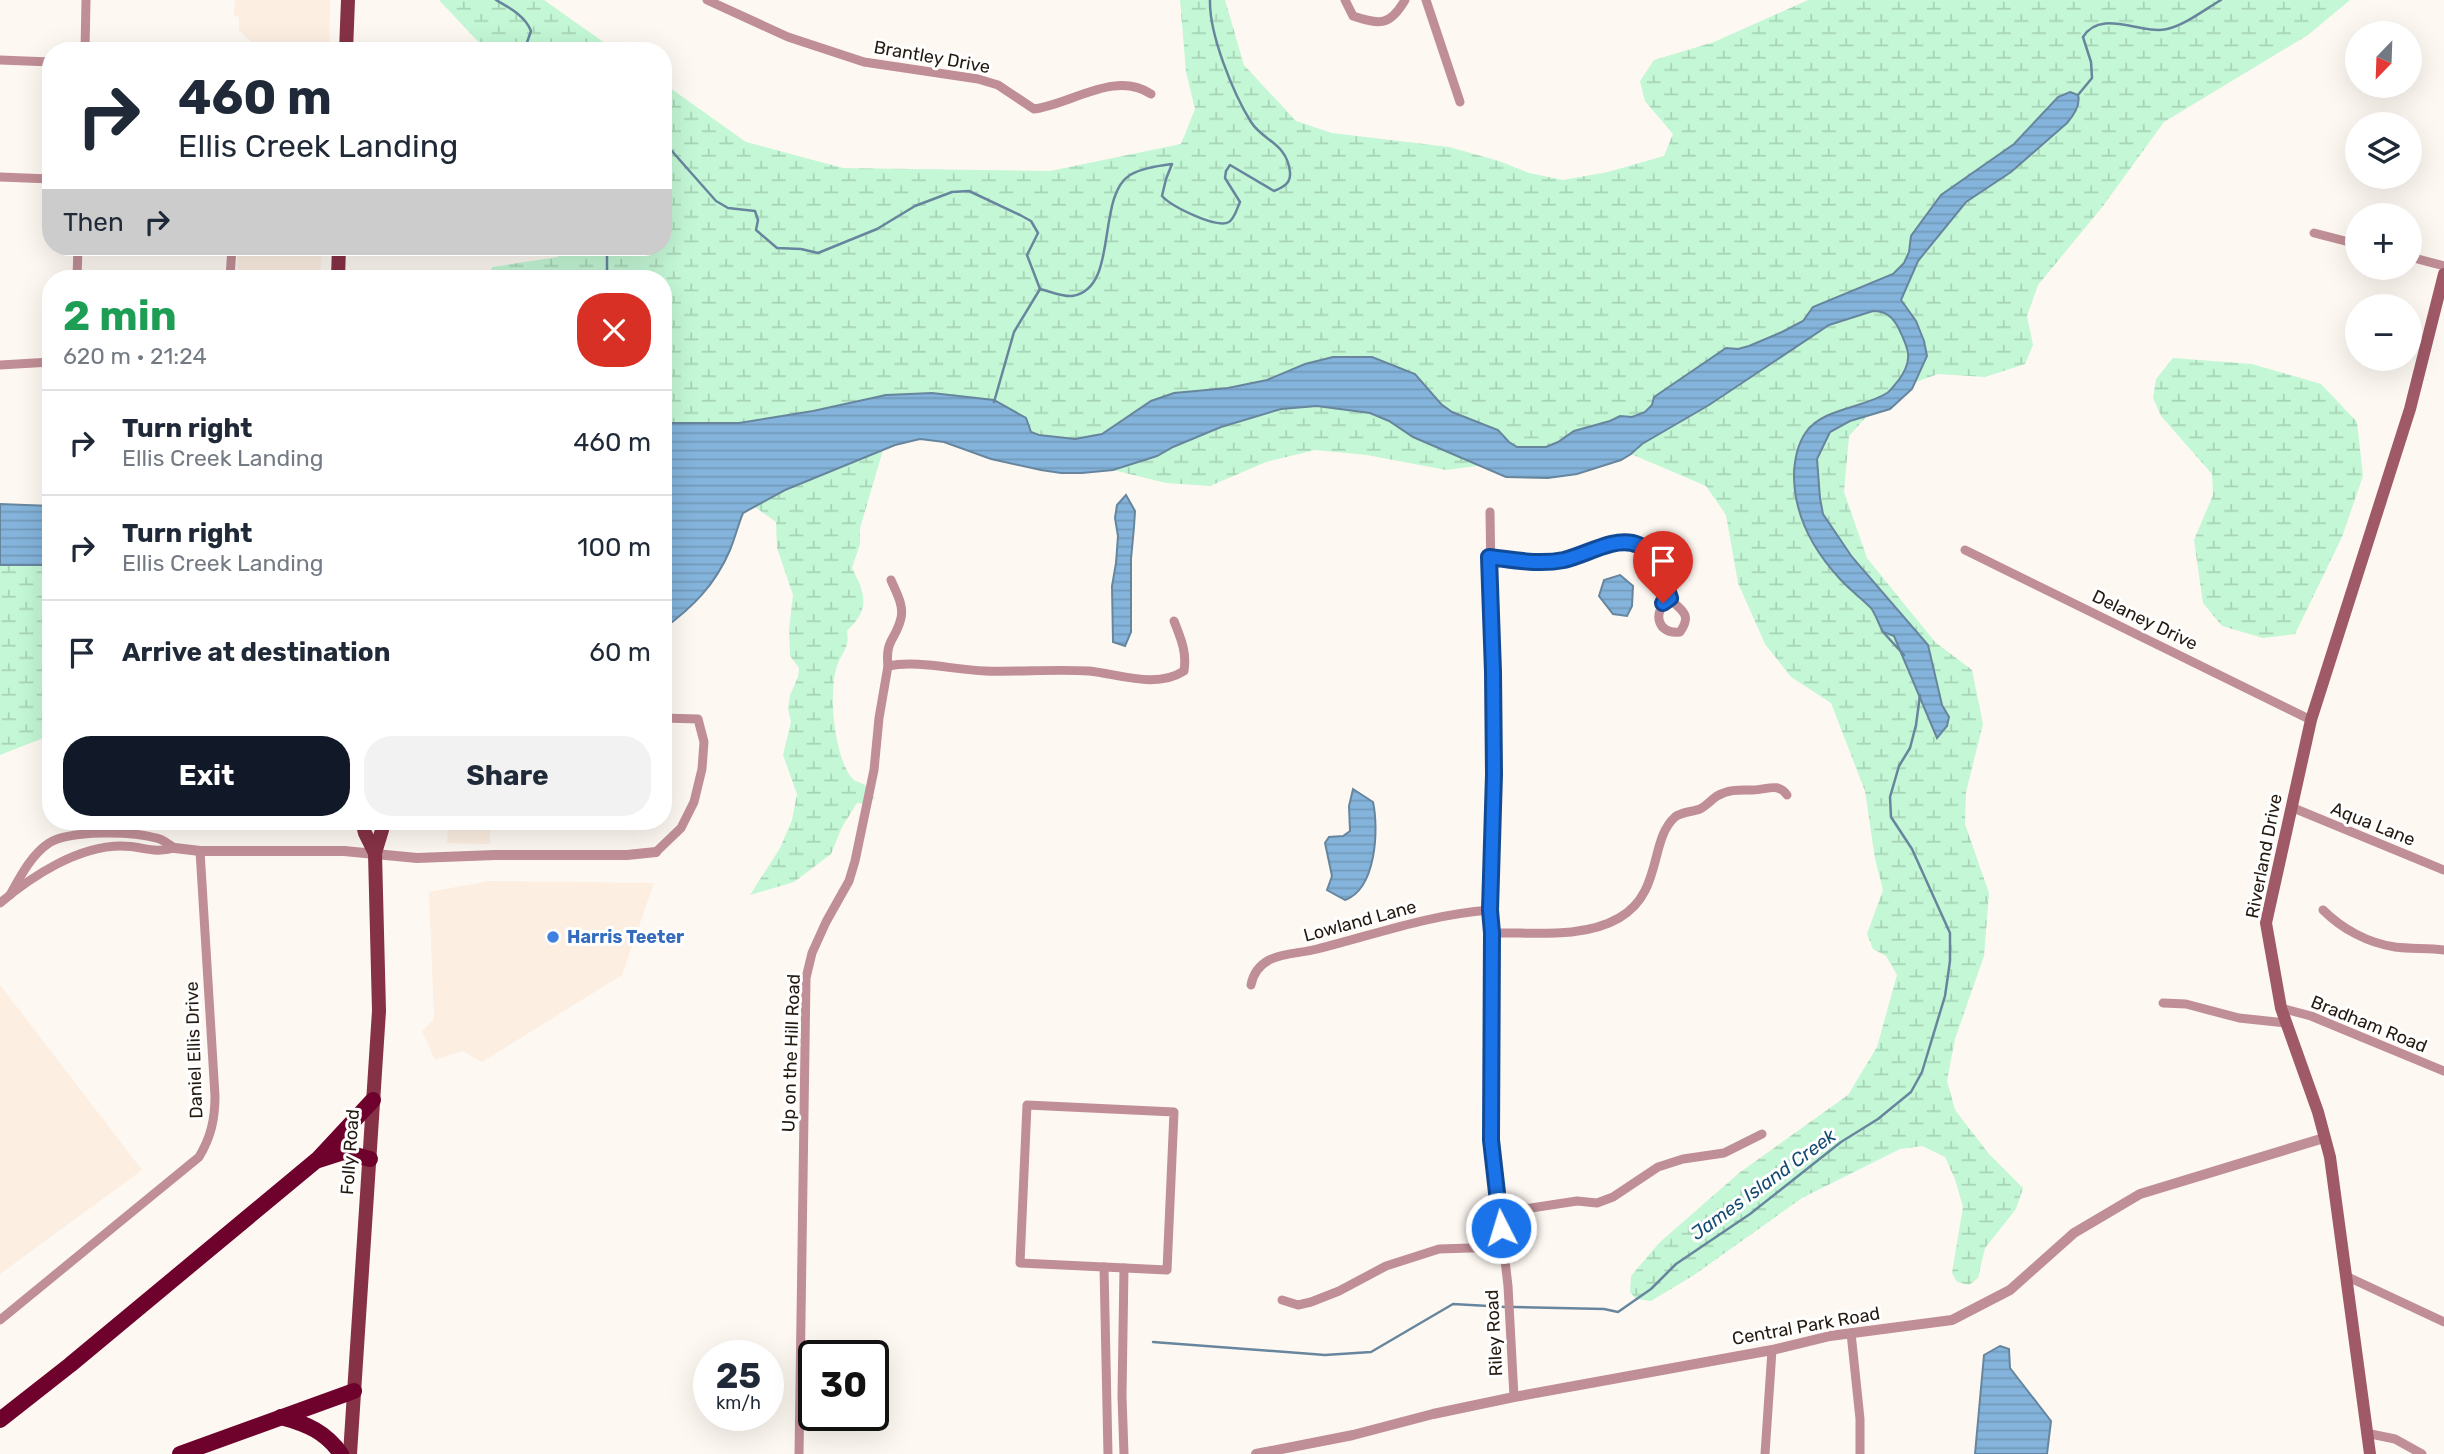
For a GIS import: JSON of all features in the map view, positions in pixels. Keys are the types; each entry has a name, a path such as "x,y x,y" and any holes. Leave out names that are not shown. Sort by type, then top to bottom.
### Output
{"highway":[{"path":"0,1420 313,1162 373,1100"},
{"path":"313,1162 344,1152 369,1159"},
{"path":"180,1454 354,1391"},
{"path":"281,1417 321,1431 341,1454"}],"main road":[{"path":"346,42 348,0"},
{"name":"Riverland Drive","path":"2370,1454 2330,1157 2318,1112 2281,1008 2266,923 2311,719 2410,409 2444,274"},
{"name":"Folly Road","path":"364,830 375,853"},
{"name":"Folly Road","path":"349,1454 379,996 375,853 382,830"}],"street":[{"path":"85,42 86,0"},
{"name":"Brantley Drive","path":"706,0 788,37 864,62 978,79 998,85 1034,109 1053,106 1100,88 1124,84 1151,94"},
{"path":"1345,0 1353,16 1385,22 1397,13 1405,0"},
{"path":"1426,0 1461,102"},
{"path":"0,60 42,62"},
{"path":"0,177 42,178"},
{"path":"2314,233 2345,241"},
{"path":"2422,260 2444,266"},
{"path":"0,365 42,363"},
{"name":"Riley Road","path":"1490,512 1494,774 1490,910 1491,1140 1508,1286 1514,1396"},
{"path":"1489,557 1539,563 1566,560 1613,544 1631,543 1644,547 1652,555 1670,598"},
{"name":"Delaney Drive","path":"1965,550 2311,719"},
{"name":"Up on the Hill Road","path":"799,1454 806,978 812,953 849,881 855,862 874,770 888,666 886,650 901,617 900,600 891,580"},
{"path":"888,666 902,663 986,671 1064,670 1099,672 1125,678 1173,678 1184,671 1186,658 1174,621"},
{"path":"0,903 66,859 96,849 122,846 159,852 175,848 200,851 375,853 417,858 626,855 656,852 681,828 694,802 702,769 704,742 698,719 672,718"},
{"path":"1492,933 1570,931 1594,927 1619,918 1636,903 1650,882 1665,830 1676,816 1701,808 1719,795 1735,789 1756,790 1774,786 1783,789 1787,795"},
{"name":"Aqua Lane","path":"2291,807 2444,870"},
{"path":"10,895 34,857 50,842 106,832 157,838 175,848"},
{"name":"Daniel Ellis Drive","path":"0,1320 198,1157 206,1144 215,1117 215,1096 200,851"},
{"name":"Lowland Lane","path":"1251,985 1252,977 1262,964 1272,958 1317,949 1452,913 1490,910"},
{"path":"2323,910 2335,922 2372,942 2395,947 2444,950"},
{"path":"2163,1003 2186,1004 2239,1018 2286,1023"},
{"name":"Bradham Road","path":"2281,1008 2311,1016 2444,1071"},
{"path":"1027,1105 1174,1112 1167,1270 1124,1268 1020,1263 1027,1105"},
{"path":"1499,1209 1531,1208 1577,1201 1597,1203 1613,1197 1658,1167 1683,1159 1724,1153 1762,1134"},
{"name":"Central Park Road","path":"1256,1454 1353,1435 1514,1396 1772,1350 1851,1333 1952,1320 2010,1290 2074,1233 2140,1194 2324,1138"},
{"path":"1282,1300 1298,1305 1311,1302 1339,1291 1386,1266 1439,1248 1502,1247"},
{"path":"1104,1267 1108,1454"},
{"path":"1124,1268 1122,1396 1125,1454"},
{"path":"2348,1277 2444,1322"},
{"path":"1851,1333 1860,1419 1860,1454"},
{"path":"1765,1454 1772,1350"},
{"path":"2366,1433 2395,1438 2422,1454"}],"shaded area":[{"path":"235,0 330,0 329,42 250,42 239,30 239,17 234,16"},
{"path":"238,256 321,256 321,270 237,270"},
{"path":"448,830 490,830 490,844 447,843"},
{"path":"490,881 654,883 622,975 482,1062 462,1051 435,1060 422,1031 434,1019 429,892"},
{"path":"0,985 142,1170 0,1274"}],"green space":[{"path":"439,0 544,0 603,42 479,42"},
{"path":"1180,0 1225,0 1244,65 1296,121 1332,133 1449,147 1499,161 1529,173 1563,180 1608,172 1664,156 1673,134 1645,101 1640,81 1654,60 1714,42 1808,0 2350,0 2308,35 2164,122 2103,206 2038,285 2027,316 2033,345 2025,364 1985,377 1938,374 1889,392 1849,436 1844,492 1867,558 1935,642 1972,670 1983,724 1966,792 1965,824 1989,893 1984,956 1955,1039 1947,1081 1955,1110 1989,1154 2023,1188 2016,1209 1985,1248 1978,1278 1969,1285 1957,1282 1952,1273 1963,1207 1955,1179 1945,1157 1922,1146 1900,1149 1802,1198 1694,1275 1651,1301 1636,1299 1630,1292 1631,1276 1659,1243 1739,1173 1848,1095 1877,1047 1897,975 1886,956 1873,949 1867,934 1883,890 1875,859 1865,791 1831,703 1791,677 1765,644 1738,583 1726,515 1706,486 1631,454 1584,452 1446,470 1367,455 1315,450 1266,462 1210,486 1166,483 1113,470 1031,432 1026,418 994,400 932,393 886,395 813,411 736,423 672,423 672,270 491,270 492,267 558,256 672,256 672,89 746,142 843,168 1050,171 1181,144 1195,109 1186,72"},
{"path":"2173,358 2252,364 2321,384 2357,422 2363,476 2342,537 2295,634 2263,638 2222,626 2203,603 2194,540 2213,495 2212,474 2161,416 2153,398 2156,379"},
{"path":"883,450 860,528 860,544 852,568 862,593 863,608 847,631 848,637 837,666 833,692 834,723 845,767 853,779 865,785 875,798 868,804 857,803 842,827 831,854 794,882 750,895 780,848 792,820 797,794 783,755 791,722 788,709 790,695 799,668 790,656 789,629 793,595 777,548 776,522 755,507 785,490"},
{"path":"0,565 42,565 42,739 0,755"}],"water":[{"path":"2070,92 2078,95 2074,114 2067,123 2011,172 1966,202 1918,261 1901,300 1916,321 1927,356 1912,389 1890,409 1850,421 1830,432 1817,459 1823,514 1852,557 1928,645 1942,705 1949,717 1947,726 1937,738 1894,636 1883,632 1871,608 1844,583 1822,557 1802,519 1795,492 1795,460 1800,443 1813,424 1833,413 1887,393 1903,374 1908,360 1905,342 1893,320 1877,311 1829,325 1621,460 1577,474 1548,478 1506,477 1413,437 1389,421 1370,413 1317,406 1281,409 1221,427 1157,456 1113,470 1082,473 1041,470 991,459 944,442 920,439 895,445 785,490 743,513 730,550 710,585 672,622 672,423 739,423 886,395 932,393 994,400 1026,418 1031,432 1075,439 1102,434 1151,401 1174,393 1228,388 1267,380 1305,364 1333,357 1372,357 1415,374 1441,404 1452,412 1498,430 1517,447 1546,447 1574,431 1620,416 1632,417 1645,412 1652,405 1654,397 1726,348 1749,346 1782,332 1803,321 1813,307 1893,274 1904,263 1911,236 1941,195 2014,144 2058,97"},
{"path":"1126,495 1135,511 1131,559 1131,632 1125,646 1113,642 1112,586 1118,536 1115,518 1117,505"},
{"path":"0,504 42,506 42,565 0,565"},
{"path":"1620,575 1633,586 1632,606 1627,616 1613,614 1599,596 1604,580"},
{"path":"1353,789 1373,802 1375,842 1369,872 1363,884 1355,894 1345,900 1327,890 1332,876 1325,843 1329,837 1343,836 1350,831 1349,806"},
{"path":"2000,1346 2009,1349 2010,1368 2051,1421 2047,1454 1975,1454 1984,1355"}],"waterway":[{"path":"496,0 525,21 531,31 527,42"},
{"path":"1040,289 1068,296 1087,290 1096,277 1102,260 1113,202 1119,186 1130,175 1172,164 1162,196 1194,215 1223,223 1231,220 1240,202 1225,178 1230,165 1274,191 1288,182 1288,162 1280,148 1251,122 1230,80 1213,29 1210,0"},
{"path":"2078,95 2092,78 2091,62 2083,37 2091,29 2110,23 2145,29 2167,29 2188,21 2221,0"},
{"path":"672,151 716,201 728,208 755,211 758,220 756,230 777,248 818,253 877,229 915,206 952,192 969,191 1031,221 1038,233 1027,255 1040,289"},
{"path":"607,256 607,270"},
{"path":"994,402 1014,332 1040,289"},
{"name":"James Island Creek","path":"1883,632 1904,655"},
{"name":"James Island Creek","path":"1513,1307 1604,1309 1618,1312 1651,1289 1676,1264 1750,1214 1841,1142 1878,1119 1911,1092 1922,1072 1945,996 1950,961 1950,933 1912,849 1891,817 1890,797 1899,766 1910,748 1920,695"},
{"name":"James Island Creek","path":"1153,1342 1325,1355 1371,1352 1453,1304 1506,1307"}],"place":[{"name":"Harris Teeter","path":"553,937"}],"route":[{"path":"1501,1228 1491,1140 1490,910 1494,774 1489,557 1539,563 1566,560 1613,544 1631,543 1644,547 1652,555 1670,598 1663,603"}]}
